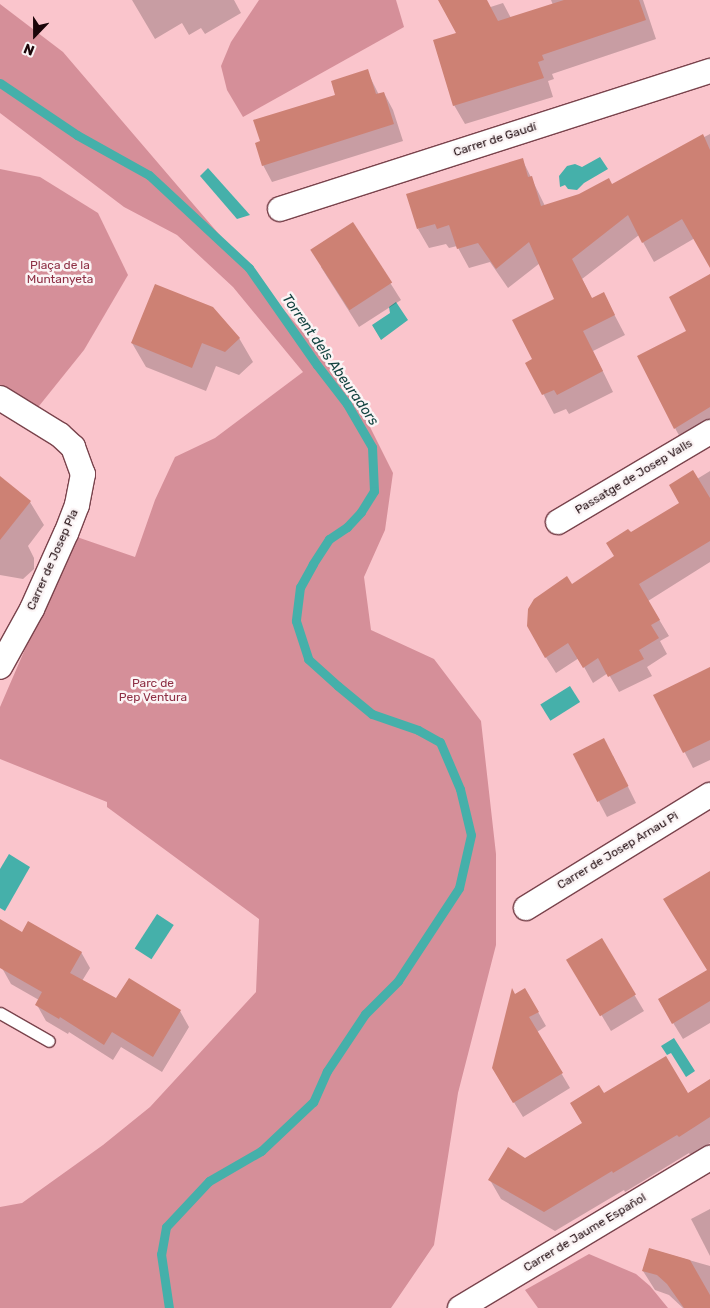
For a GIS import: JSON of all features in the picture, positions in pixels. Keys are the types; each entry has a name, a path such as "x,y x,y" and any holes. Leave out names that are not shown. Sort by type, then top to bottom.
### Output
{"street":[{"name":"Carrer de Gaudí","path":"280,209 710,70"},
{"name":"Carrer de Josep Pla","path":"0,398 60,435 73,447 83,474 77,505 66,533 32,609 0,667"},
{"name":"Passatge de Josep Valls","path":"558,522 710,432"},
{"name":"Carrer de Josep Arnau Pi","path":"526,908 710,795"},
{"name":"Carrer de Jaume Español","path":"460,1308 710,1158"}],"lane":[{"path":"0,1013 49,1041"}],"green space":[{"path":"259,0 396,0 404,27 243,117 227,90 221,66 231,42"},
{"name":"Parc de Pep Ventura","path":"0,4 63,52 301,330 362,411 393,473 385,530 364,577 371,630 434,659 481,721 496,854 496,945 458,1093 434,1245 391,1308 0,1308 0,1207 22,1203 103,1145 150,1107 256,992 259,919 107,807 107,802 0,759 0,707 74,536 135,557 155,500 175,457 215,438 303,372 233,287 177,235 124,207 0,113"},
{"name":"Plaça de la Muntanyeta","path":"0,169 40,177 98,213 128,275 84,350 31,416 0,398"},
{"path":"589,1254 636,1274 650,1286 668,1308 538,1308 525,1290"}],"water":[{"path":"600,157 608,169 584,183 577,190 568,189 565,185 560,187 559,176 567,166 575,164 582,167"},
{"path":"208,168 250,215 237,219 200,176"},
{"path":"396,302 408,320 381,340 372,325 390,313 389,307"},
{"path":"570,686 580,702 550,721 540,705"},
{"path":"9,854 30,867 5,911 0,908 0,869"},
{"path":"157,914 174,925 151,959 135,948"},
{"path":"674,1038 695,1071 686,1077 671,1053 667,1055 661,1046"}],"building":[{"path":"438,0 487,0 498,21 564,0 639,0 646,20 542,55 544,60 538,62 544,78 453,106 433,40 456,33"},
{"path":"368,69 376,94 384,92 394,124 262,166 255,143 260,141 253,120 335,95 331,81"},
{"path":"703,134 710,150 710,268 682,219 642,243 628,215 572,259 592,298 604,292 615,315 583,331 603,371 557,395 554,390 542,395 525,363 532,359 512,320 554,299 529,242 496,269 478,243 457,249 449,225 437,229 435,224 417,229 406,194 523,158 528,177 532,176 541,206 579,194 609,178 612,184"},
{"path":"353,222 392,282 349,310 310,250"},
{"path":"710,274 710,407 674,429 637,356 686,331 669,297"},
{"path":"155,284 213,307 240,338 225,352 202,343 192,368 131,343"},
{"path":"693,470 710,498 710,541 639,584 660,620 651,625 659,638 639,650 644,659 608,677 598,658 583,668 568,643 545,658 527,626 528,609 534,599 567,576 572,584 614,556 606,543 628,529 631,532 679,503 669,485"},
{"path":"0,476 31,501 0,540"},
{"path":"710,667 710,740 683,753 653,695"},
{"path":"604,738 629,786 597,802 573,754"},
{"path":"710,871 710,1001 672,1024 658,999 707,970 663,899"},
{"path":"0,919 22,932 28,921 82,952 70,973 116,998 129,978 181,1010 153,1057 112,1032 104,1045 60,1017 59,1019 35,1005 42,992 0,968"},
{"path":"602,938 636,995 600,1016 566,960"},
{"path":"512,988 515,994 525,988 539,1012 529,1017 563,1073 513,1103 492,1068"},
{"path":"666,1056 688,1093 710,1079 710,1117 679,1137 677,1135 613,1173 612,1171 544,1212 488,1180 508,1147 525,1158 582,1123 570,1103 599,1085 604,1093"},
{"path":"649,1248 690,1260 710,1295 710,1308 684,1308 667,1284 657,1275 642,1271"}],"waterway":[{"name":"Torrent dels Abeuradors","path":"0,83 77,135 149,175 249,268 317,365 347,404 372,447 374,491 361,512 347,527 329,539 313,564 300,587 296,621 308,659 338,686 372,714 418,730 440,742 460,789 471,835 459,888 398,981 365,1014 327,1071 313,1102 261,1151 209,1181 166,1227 161,1254 169,1308"}]}
